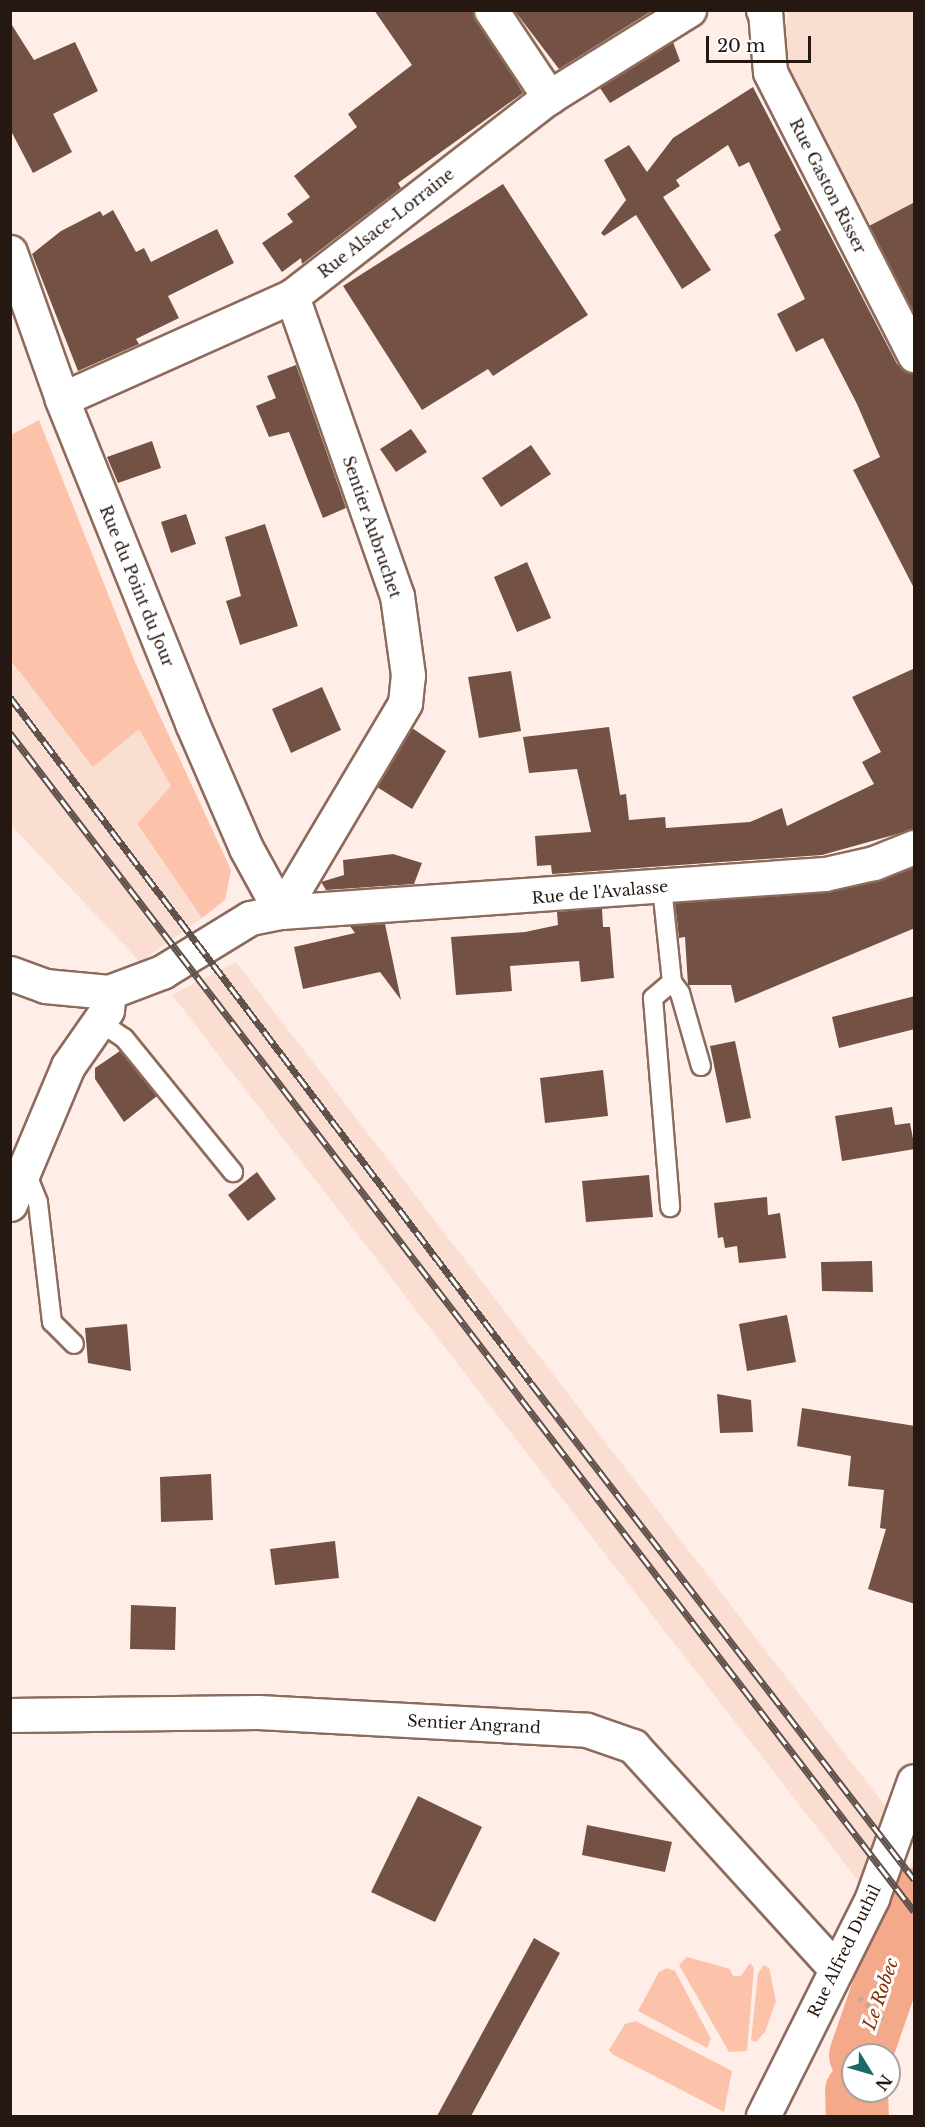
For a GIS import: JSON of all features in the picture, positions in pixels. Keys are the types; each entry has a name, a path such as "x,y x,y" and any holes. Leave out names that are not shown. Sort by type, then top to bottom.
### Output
{"street":[{"path":"491,10 549,97"},
{"name":"Rue Alsace-Lorraine","path":"62,399 292,296 549,97 689,10"},
{"name":"Rue Gaston Risser","path":"764,11 770,72 915,355"},
{"name":"Rue du Point du Jour","path":"10,252 62,399 192,723 246,848 281,912"},
{"name":"Sentier Aubruchet","path":"281,912 405,704 408,675 397,596 292,296"},
{"name":"Rue de l'Avalasse","path":"104,1007 250,918 281,912 825,874 874,863 915,847"},
{"path":"10,973 104,1007 68,1066 10,1204"},
{"name":"Sentier Angrand","path":"10,1715 258,1712 588,1730 633,1746 836,1969"},
{"name":"Rue Alfred Duthil","path":"763,2116 872,1898 915,1781"}],"lane":[{"path":"662,887 672,982 680,993 701,1066"},
{"path":"670,1208 652,998 672,982"},
{"path":"104,1007 124,1038 233,1172"},
{"path":"25,1170 38,1203 52,1322 74,1344"}],"path":[{"path":"859,1998 887,2022"}],"shaded area":[{"path":"789,11 914,11 914,302 783,69 780,48"},
{"path":"39,420 135,662 231,870 225,900 202,918 137,824 171,786 139,729 93,767 11,661 11,435"},
{"path":"10,661 93,766 139,728 172,786 137,825 202,918 140,962 11,825"},
{"path":"236,962 886,1807 859,1882 172,995"},
{"path":"914,1858 914,1951 887,1916"},
{"path":"687,1957 730,1969 733,1976 741,1976 750,1963 754,1968 747,2051 729,2052 679,1965"},
{"path":"764,1965 769,1968 776,2001 765,2032 756,2042 751,2040 758,1973"},
{"path":"667,1968 675,1971 711,2039 707,2048 638,2011 659,1972"},
{"path":"636,2021 732,2071 724,2112 612,2054 609,2050 625,2024"}],"building":[{"path":"374,10 472,10 523,93 398,183 401,188 302,264 301,258 282,272 262,243 293,222 287,214 310,197 294,176 357,127 348,114 412,65"},
{"path":"514,10 653,10 559,69"},
{"path":"10,22 34,60 75,42 98,91 53,114 72,152 33,173 10,129"},
{"path":"673,42 680,61 610,103 600,88"},
{"path":"753,87 897,364 915,373 915,590 853,470 880,457 857,404 823,338 796,352 777,314 805,299 774,235 781,230 749,162 739,167 728,145 676,180 680,186 663,197 711,270 682,289 636,215 604,236 601,233 626,200 604,160 629,145 647,172 673,138"},
{"path":"503,184 588,315 493,376 488,369 422,410 343,286"},
{"path":"915,202 915,315 869,226"},
{"path":"113,210 136,252 144,248 151,262 217,229 234,263 168,296 179,318 136,339 139,344 78,371 32,254 61,231 100,211 103,216"},
{"path":"296,365 346,508 323,518 289,432 269,437 256,406 276,398 267,376"},
{"path":"411,429 427,452 396,472 380,449"},
{"path":"152,441 161,468 118,483 107,457"},
{"path":"531,445 551,474 501,507 482,478"},
{"path":"186,514 196,544 171,553 161,522"},
{"path":"265,524 298,626 240,645 226,601 241,596 225,537"},
{"path":"527,562 551,618 517,632 494,577"},
{"path":"915,668 915,829 822,855 552,874 551,865 537,866 535,836 591,832 577,769 529,773 523,737 609,727 620,795 626,794 629,820 665,817 666,828 750,822 782,808 787,826 874,784 862,762 881,752 852,697"},
{"path":"511,671 521,731 479,738 468,677"},
{"path":"322,687 341,730 291,753 272,709"},
{"path":"412,728 446,751 412,809 377,787"},
{"path":"393,854 422,863 414,884 326,890 321,882 344,875 343,860"},
{"path":"915,867 915,928 735,1003 731,985 688,985 685,937 679,938 675,903 829,892"},
{"path":"602,908 603,927 610,927 614,978 581,982 579,961 510,966 512,991 456,995 451,937 525,932 558,925 557,912"},
{"path":"385,924 401,1000 380,972 303,989 294,947 355,933 350,926"},
{"path":"915,996 915,1029 839,1048 832,1017"},
{"path":"735,1041 751,1118 726,1123 710,1046"},
{"path":"120,1051 157,1096 124,1122 95,1079 95,1068"},
{"path":"603,1070 608,1116 545,1123 540,1078"},
{"path":"892,1107 895,1125 910,1123 915,1149 842,1161 835,1116"},
{"path":"257,1172 276,1199 248,1221 228,1195"},
{"path":"649,1175 653,1217 586,1222 582,1181"},
{"path":"767,1197 768,1215 780,1213 786,1258 739,1263 737,1246 725,1248 723,1237 718,1238 714,1203"},
{"path":"872,1261 873,1292 822,1291 821,1262"},
{"path":"787,1315 796,1362 747,1371 739,1324"},
{"path":"127,1324 131,1371 88,1363 85,1328"},
{"path":"717,1394 751,1400 753,1432 720,1433"},
{"path":"802,1408 915,1426 915,1604 868,1589 886,1529 880,1528 884,1490 848,1486 851,1456 797,1446"},
{"path":"211,1474 213,1520 161,1522 160,1477"},
{"path":"335,1541 339,1578 275,1585 270,1549"},
{"path":"131,1605 176,1607 175,1650 130,1649"},
{"path":"418,1796 482,1827 435,1922 371,1892"},
{"path":"587,1825 672,1842 665,1872 582,1855"},
{"path":"534,1938 560,1953 471,2116 437,2116"}],"waterway":[{"name":"Le Robec","path":"864,2043 914,1899"},
{"name":"Le Robec","path":"856,2103 857,2116"}],"railway":[{"path":"10,697 531,1383 914,1879"},
{"path":"10,733 914,1911"}]}
